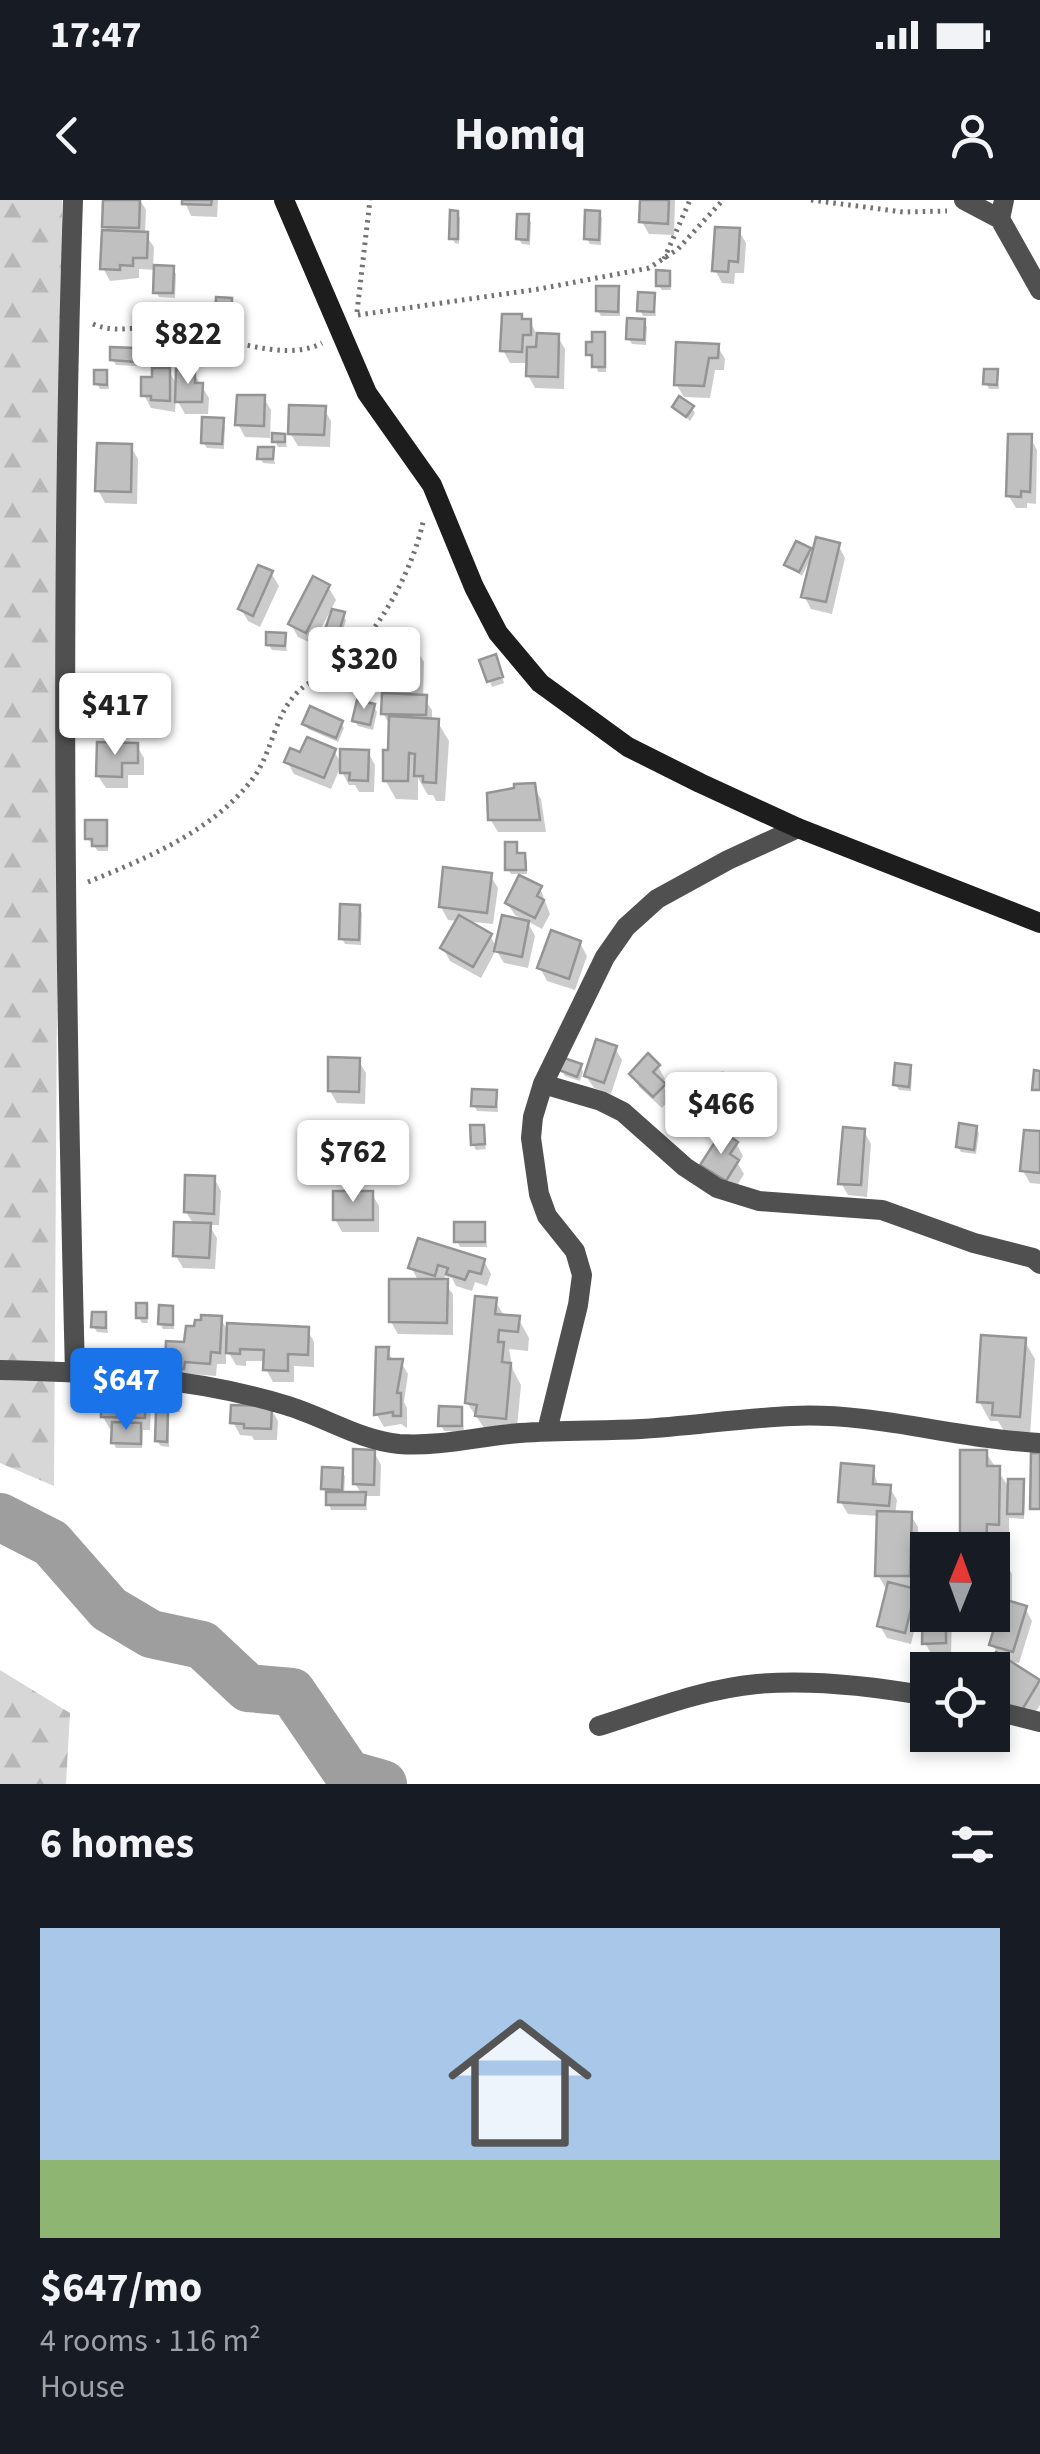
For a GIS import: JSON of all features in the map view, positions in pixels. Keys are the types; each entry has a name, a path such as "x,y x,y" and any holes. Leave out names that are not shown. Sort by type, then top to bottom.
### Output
{"street":[{"path":"73,200 66,891 75,1372"},
{"path":"284,200 346,317 367,393 432,485 498,634 540,684 628,747 798,828 1040,922"},
{"path":"971,204 1002,210 1040,290"},
{"path":"547,1431 582,1275 576,1251 547,1216 539,1194 531,1138 543,1084 605,958 626,927 657,899 798,828"},
{"path":"543,1084 601,1101 623,1112 685,1167 717,1188 759,1200 882,1210 974,1243 1033,1258 1040,1264"},
{"path":"0,1370 137,1375 206,1386 287,1405 345,1430 397,1444 442,1444 547,1431 637,1429 793,1416 844,1417 986,1440 1040,1443"},
{"path":"599,1726 694,1696 756,1684 813,1683 910,1694"},
{"path":"1010,1714 1040,1722"}],"path":[{"path":"70,309 88,323 116,330 174,328 246,344 310,349 323,342 346,318 370,200"},
{"path":"662,262 690,200"},
{"path":"346,317 648,268 662,262 722,200"},
{"path":"811,200 903,212 971,204"},
{"path":"66,891 142,860 181,839 220,812 256,775 284,708 296,693 340,664 372,630 416,555 432,485"}],"green space":[{"path":"0,200 62,200 54,1486 0,1463"},
{"path":"0,1670 70,1713 66,1784 0,1784"}],"building":[{"path":"103,200 140,200 139,228 102,227"},
{"path":"182,200 212,200 211,205 182,204"},
{"path":"640,200 669,200 668,224 639,222"},
{"path":"450,210 458,211 458,239 449,239"},
{"path":"585,210 600,211 599,240 584,239"},
{"path":"517,214 529,214 528,240 516,239"},
{"path":"715,227 740,228 738,262 729,261 728,272 712,271"},
{"path":"102,230 148,232 147,258 133,258 133,266 120,265 120,270 100,269"},
{"path":"154,265 174,266 173,293 153,293"},
{"path":"656,270 670,271 670,286 656,286"},
{"path":"596,286 619,286 618,312 596,311"},
{"path":"638,292 655,293 654,312 637,311"},
{"path":"216,297 232,298 231,324 215,324"},
{"path":"502,314 522,314 522,319 531,319 531,335 523,335 522,352 500,351"},
{"path":"627,318 645,319 644,340 626,339"},
{"path":"592,332 605,332 605,367 592,367 592,355 586,355 586,342 592,342"},
{"path":"537,333 559,334 558,377 526,376 527,347 536,347"},
{"path":"676,342 719,344 718,358 709,358 704,386 674,385"},
{"path":"110,347 136,348 136,362 110,360"},
{"path":"152,368 170,368 170,401 141,396 141,377 152,377"},
{"path":"176,369 195,369 195,383 203,383 202,402 175,402"},
{"path":"984,369 998,369 997,385 983,384"},
{"path":"94,370 107,370 107,385 94,384"},
{"path":"237,395 265,395 264,426 235,425"},
{"path":"679,396 694,406 686,417 672,407"},
{"path":"289,405 326,406 324,435 288,434"},
{"path":"202,417 224,418 222,444 201,443"},
{"path":"272,433 285,434 285,442 272,442"},
{"path":"1008,434 1032,434 1030,492 1021,491 1021,497 1006,496"},
{"path":"97,443 132,444 131,492 95,491"},
{"path":"258,447 274,447 273,459 257,459"},
{"path":"816,537 840,543 826,602 801,597"},
{"path":"796,541 811,548 799,572 784,565"},
{"path":"258,565 273,571 253,616 238,609"},
{"path":"313,576 330,585 306,633 288,624"},
{"path":"332,609 345,612 335,645 321,641"},
{"path":"266,632 286,633 285,646 266,645"},
{"path":"376,646 418,647 417,682 375,681"},
{"path":"496,654 503,677 487,682 479,660"},
{"path":"382,693 427,695 426,715 381,714"},
{"path":"357,700 375,704 370,725 352,721"},
{"path":"310,706 343,721 336,738 302,724"},
{"path":"389,716 439,719 436,783 414,776 415,754 409,753 408,781 383,781"},
{"path":"307,737 336,749 324,778 284,762 290,748 300,752"},
{"path":"97,742 138,743 138,763 122,763 122,777 96,776"},
{"path":"340,749 369,750 368,781 349,780 350,773 340,773"},
{"path":"535,783 540,820 488,820 487,793 514,788 514,784"},
{"path":"85,820 107,820 107,846 92,846 92,839 85,839"},
{"path":"505,842 517,842 517,853 525,853 526,870 505,870"},
{"path":"443,867 492,873 487,913 439,907"},
{"path":"519,875 542,886 537,896 544,900 535,918 505,903"},
{"path":"340,904 360,905 359,940 339,939"},
{"path":"459,915 492,934 473,967 440,948"},
{"path":"502,915 529,921 522,957 494,951"},
{"path":"551,930 581,941 569,979 537,968"},
{"path":"596,1039 617,1046 604,1083 584,1076"},
{"path":"648,1053 660,1065 653,1072 666,1084 653,1097 629,1074"},
{"path":"328,1057 360,1058 359,1092 328,1091"},
{"path":"564,1058 582,1064 577,1077 559,1070"},
{"path":"895,1063 911,1065 909,1087 893,1085"},
{"path":"1034,1070 1040,1071 1040,1090 1032,1090"},
{"path":"722,1073 734,1074 732,1088 721,1086"},
{"path":"691,1088 710,1102 692,1126 673,1112"},
{"path":"472,1089 497,1090 496,1107 471,1106"},
{"path":"959,1123 977,1126 974,1150 956,1147"},
{"path":"470,1125 484,1125 485,1144 471,1145"},
{"path":"843,1127 865,1129 861,1185 838,1184"},
{"path":"1024,1130 1040,1131 1040,1173 1020,1171"},
{"path":"722,1131 738,1142 730,1154 739,1160 726,1181 700,1165"},
{"path":"185,1175 215,1176 214,1214 184,1212"},
{"path":"333,1191 373,1191 373,1220 333,1220"},
{"path":"174,1222 211,1223 209,1258 173,1256"},
{"path":"454,1222 485,1222 485,1242 454,1242"},
{"path":"418,1238 485,1259 481,1274 469,1271 465,1280 446,1274 448,1268 438,1265 435,1276 408,1268"},
{"path":"389,1279 448,1279 447,1323 389,1322"},
{"path":"475,1296 497,1298 495,1314 520,1316 518,1332 499,1330 498,1342 504,1342 502,1362 511,1363 506,1419 475,1416 477,1405 465,1403"},
{"path":"136,1303 147,1303 147,1318 136,1318"},
{"path":"159,1305 173,1306 173,1325 158,1324"},
{"path":"92,1312 106,1312 106,1328 91,1327"},
{"path":"201,1315 222,1316 220,1353 211,1352 210,1364 185,1362 184,1369 165,1368 166,1341 184,1342 186,1326 194,1326"},
{"path":"227,1323 309,1327 308,1355 288,1354 288,1371 263,1370 264,1350 226,1353"},
{"path":"981,1335 1026,1338 1020,1417 992,1415 993,1403 977,1402"},
{"path":"376,1347 389,1347 388,1359 403,1359 397,1393 401,1393 401,1416 393,1416 393,1412 374,1415"},
{"path":"90,1377 109,1377 108,1390 145,1390 145,1418 101,1417 101,1396 90,1395"},
{"path":"165,1391 179,1392 178,1408 164,1407"},
{"path":"231,1405 272,1406 271,1429 230,1423"},
{"path":"439,1406 462,1407 462,1426 438,1426"},
{"path":"156,1412 168,1412 167,1442 155,1441"},
{"path":"112,1422 141,1423 141,1444 111,1443"},
{"path":"353,1449 375,1450 374,1485 353,1484"},
{"path":"960,1450 987,1450 987,1466 1000,1466 999,1525 987,1524 987,1532 960,1532"},
{"path":"1031,1453 1040,1453 1040,1509 1030,1509"},
{"path":"841,1463 874,1466 873,1484 891,1485 889,1506 838,1502"},
{"path":"322,1467 343,1468 342,1490 321,1489"},
{"path":"1008,1479 1024,1479 1023,1514 1007,1514"},
{"path":"326,1492 366,1492 365,1505 326,1505"},
{"path":"877,1511 912,1512 910,1576 875,1576"},
{"path":"888,1582 910,1588 905,1633 877,1626"},
{"path":"1010,1601 1027,1606 1013,1652 989,1645 993,1632 1010,1632"},
{"path":"922,1632 946,1632 946,1643 922,1644"},
{"path":"1010,1661 1040,1680 1019,1715 1010,1709"}],"waterway":[{"path":"0,1517 51,1543 109,1609 151,1634 202,1645 248,1688 292,1692 348,1774 383,1784"}]}
